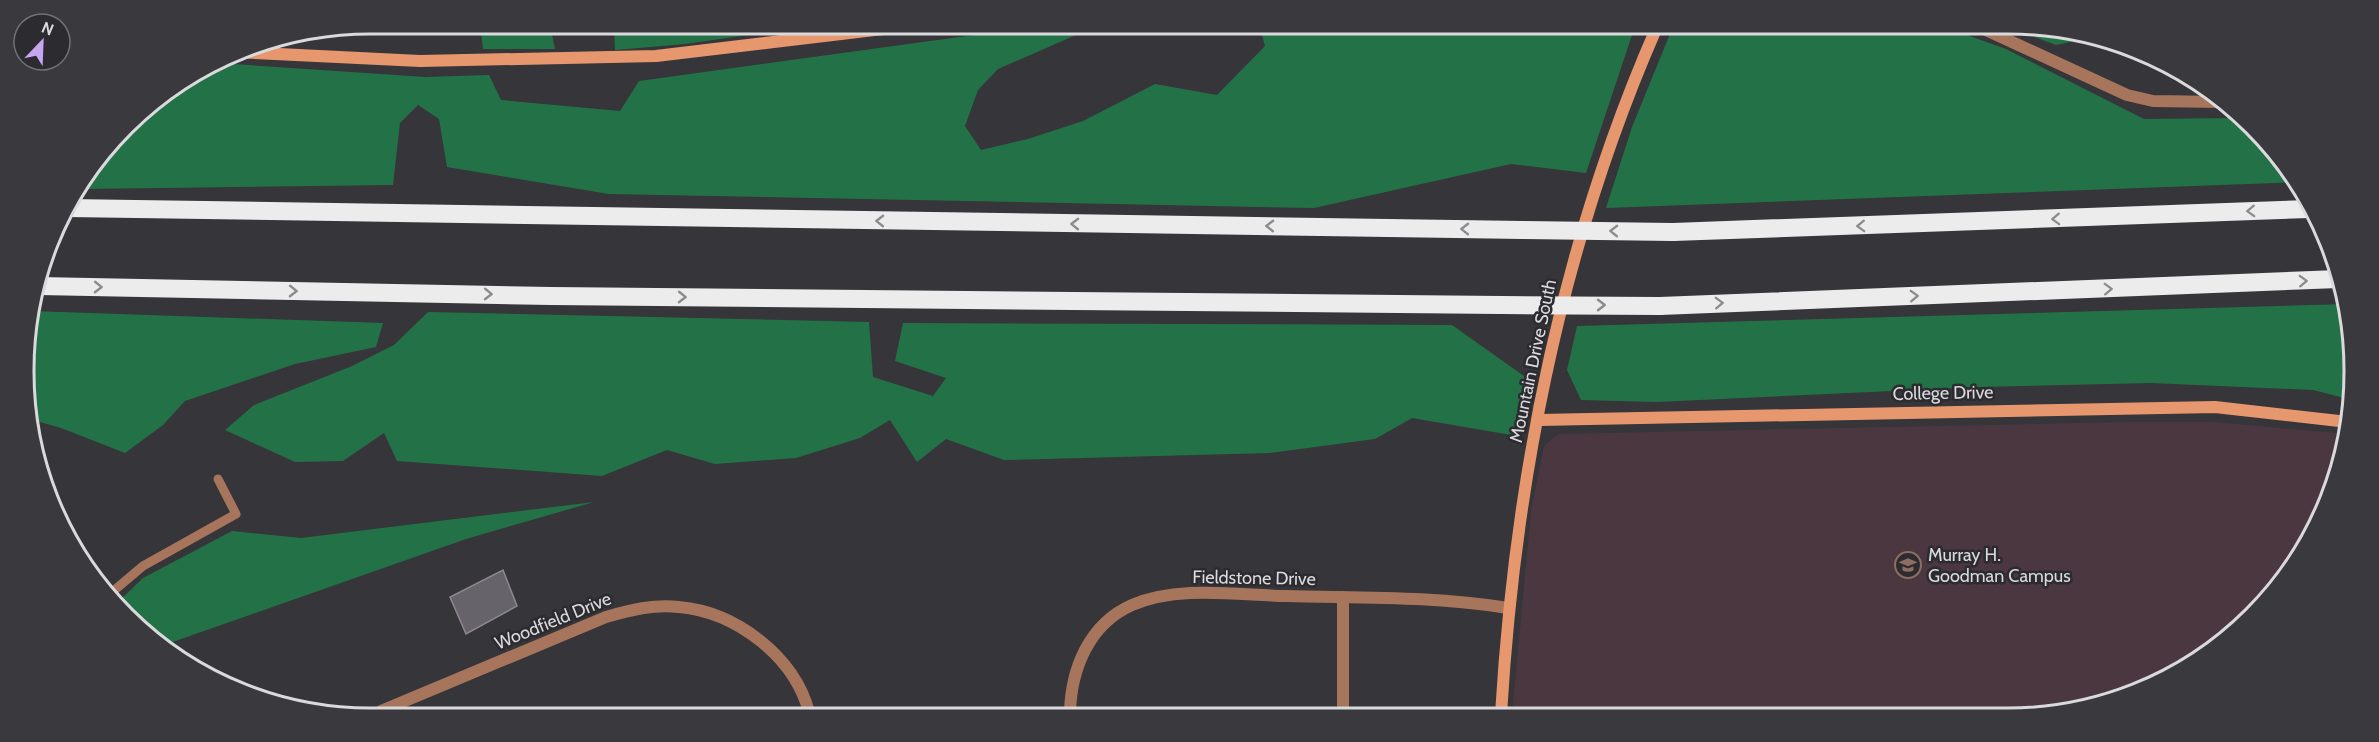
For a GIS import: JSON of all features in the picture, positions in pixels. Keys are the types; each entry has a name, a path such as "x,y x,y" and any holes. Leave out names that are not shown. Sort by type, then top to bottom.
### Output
{"highway":[{"path":"77,208 1673,232 2303,209"},
{"path":"45,286 551,296 1660,306 2332,279"}],"street":[{"path":"260,53 420,61 656,56 841,34"},
{"name":"Mountain Drive South","path":"1501,708 1508,608 1523,497 1539,420 1579,246 1612,143 1654,34"},
{"path":"1995,34 2127,95 2153,101 2210,102"},
{"name":"College Drive","path":"1539,420 2215,406 2341,421"},
{"name":"Fieldstone Drive","path":"1070,708 1073,681 1084,648 1097,633 1130,606 1151,598 1175,594 1414,597 1508,608"},
{"path":"1343,708 1344,597"},
{"name":"Woodfield Drive","path":"388,708 606,617 631,609 679,607 698,610 734,624 766,646 790,673 807,708"}],"lane":[{"path":"115,589 143,566 236,514 218,479"}],"shaded area":[{"name":"Murray H. Goodman Campus","path":"2126,422 2214,422 2339,433 2327,479 2310,520 2288,558 2261,593 2230,624 2195,651 2157,673 2116,690 2052,705 2008,708 1513,708 1531,511 1544,446 1558,434"}],"green space":[{"path":"481,34 552,34 555,49 483,49"},
{"path":"614,34 756,34 685,44 615,50"},
{"path":"981,34 1078,34 998,69 978,90 965,126 981,150 1028,139 1083,121 1155,84 1217,95 1265,46 1262,34 1632,34 1586,173 1511,164 1314,208 609,194 447,167 439,119 418,105 400,123 393,185 88,189 118,149 149,118 184,91 233,64 425,77 489,75 501,100 620,111 639,81"},
{"path":"1670,34 1964,34 2006,49 2144,119 2230,118 2261,149 2287,182 1606,208 1632,127"},
{"path":"2030,35 2074,41 2056,45"},
{"path":"2338,304 2344,349 2344,393 2344,398 2313,390 2151,383 1979,387 1657,402 1581,400 1567,370 1577,326"},
{"path":"40,311 383,323 376,347 295,364 185,401 163,425 125,453 38,421 37,415 34,371"},
{"path":"428,312 869,322 873,377 933,396 946,378 895,361 903,323 1452,325 1531,381 1517,436 1412,418 1375,439 1270,453 1004,460 946,439 917,462 890,420 860,438 796,458 715,464 667,450 602,476 397,461 384,433 343,461 295,462 225,430 254,405 352,366 394,345"},
{"path":"594,502 466,539 172,642 122,598 143,578 232,531 301,538"}],"building":[{"path":"503,570 517,606 466,634 450,597"}],"place":[{"name":"Murray H. Goodman Campus","path":"1908,565"}]}
